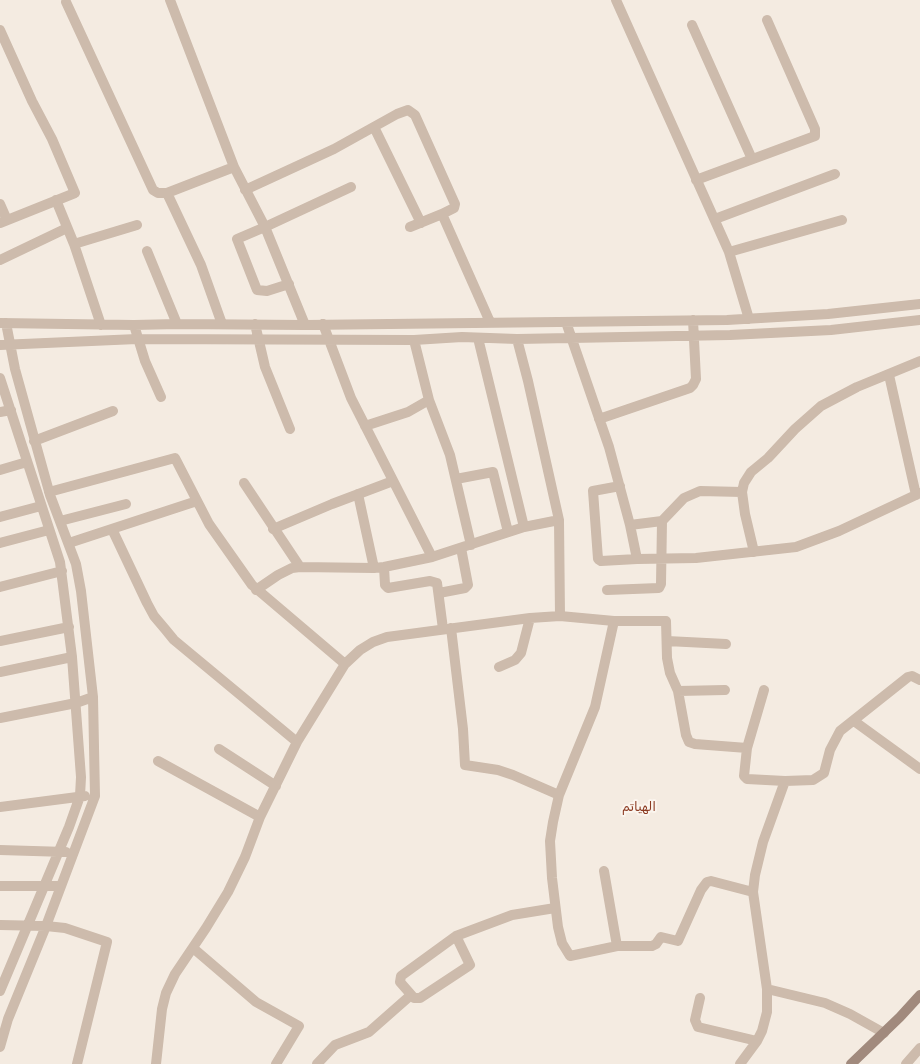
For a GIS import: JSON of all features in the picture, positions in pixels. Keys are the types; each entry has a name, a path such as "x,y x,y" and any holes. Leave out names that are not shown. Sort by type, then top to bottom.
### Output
{"street":[{"path":"170,0 234,167 266,227 305,325"},
{"path":"616,0 729,252 749,319"},
{"path":"66,2 154,190 158,193 167,193 234,167"},
{"path":"696,180 809,138 816,133 767,20"},
{"path":"692,25 752,159"},
{"path":"0,204 4,221 75,193 52,139 32,101 1,33"},
{"path":"245,190 334,149 404,111 413,112 416,115 455,204 454,208 410,228"},
{"path":"374,127 421,223"},
{"path":"714,219 835,174"},
{"path":"289,284 263,291 257,290 237,238 266,227 351,186"},
{"path":"167,193 201,265 222,324"},
{"path":"56,200 74,244 100,325"},
{"path":"442,214 490,322"},
{"path":"729,252 842,220"},
{"path":"74,244 137,225"},
{"path":"0,260 67,228"},
{"path":"147,251 177,324"},
{"path":"0,1046 28,968 46,926 95,796 93,697 81,591 76,564 49,492 5,344 3,324 305,325 749,319 828,314 920,304"},
{"path":"599,419 690,388 696,379 693,320"},
{"path":"5,344 137,339 414,340 694,336 802,332 920,320"},
{"path":"566,322 620,486 637,558"},
{"path":"255,324 258,340 271,384 290,429"},
{"path":"323,324 351,398 432,557"},
{"path":"134,325 137,339 152,380 161,397"},
{"path":"478,338 524,527"},
{"path":"517,339 528,381 559,520 560,616"},
{"path":"414,340 429,400 450,455 456,479 466,546 468,585 465,588 439,593"},
{"path":"754,552 745,514 742,492 744,483 752,472 768,458 795,429 822,406 857,387 920,361"},
{"path":"620,486 592,491 598,559 603,562 637,558 696,558 796,547 817,541 918,494 889,375"},
{"path":"0,378 62,571 72,657 81,777 80,796 59,852 29,925 4,971 0,991"},
{"path":"365,426 408,412 429,400"},
{"path":"0,412 11,410"},
{"path":"34,441 114,411"},
{"path":"49,492 175,458 209,524 256,590 344,664"},
{"path":"0,470 27,462"},
{"path":"456,479 493,472 508,532"},
{"path":"273,529 392,481"},
{"path":"244,482 273,529 300,567"},
{"path":"630,525 662,521 684,498 691,494 714,490 742,492"},
{"path":"358,494 385,585 388,588 433,581 437,583 447,629 463,729 465,765 505,772 559,795"},
{"path":"69,543 197,501"},
{"path":"60,521 126,504"},
{"path":"0,517 41,506"},
{"path":"256,590 278,575 300,567 379,567 432,557 524,527 559,520"},
{"path":"607,590 659,588 661,584 662,521"},
{"path":"112,529 151,610 174,640 297,742"},
{"path":"0,543 49,530"},
{"path":"0,587 62,571"},
{"path":"156,1064 162,1009 166,993 175,974 228,892 245,857 260,818 297,742 344,664 360,650 387,636 530,618 560,616 614,621 666,620 667,658 670,673 678,691 686,734 689,742 695,744 747,748"},
{"path":"499,666 515,660 521,653 530,618"},
{"path":"614,621 595,707 559,795 550,841 555,908 560,936 570,956 617,946 652,946 656,944 661,937 678,941 701,890 707,882 712,881 753,892"},
{"path":"0,641 69,627"},
{"path":"667,641 726,644"},
{"path":"0,672 72,657"},
{"path":"764,690 747,748 743,774 746,778 786,781 813,780 824,773 835,737 910,676 915,676 920,680"},
{"path":"678,691 725,690"},
{"path":"0,718 76,703 93,697"},
{"path":"854,721 920,769"},
{"path":"219,749 276,786"},
{"path":"158,761 260,818"},
{"path":"740,1064 757,1041 762,1031 766,1012 768,989 753,892 755,875 763,842 786,781"},
{"path":"0,807 80,796 95,796"},
{"path":"0,850 74,854"},
{"path":"604,871 617,946"},
{"path":"0,886 61,886"},
{"path":"456,936 470,965 418,999 411,995 400,982 401,976 456,936 512,915 555,908"},
{"path":"0,925 29,925 65,928 107,942 78,1064"},
{"path":"192,948 256,1002 299,1026 276,1064"},
{"path":"768,989 825,1003 850,1014 884,1033"},
{"path":"317,1064 336,1045 369,1032 411,995"},
{"path":"851,1064 884,1033 920,995"},
{"path":"700,998 695,1020 698,1027 757,1041"},
{"path":"906,1064 920,1048"}],"district":[{"name":"الهياتم","path":"639,807"}]}
